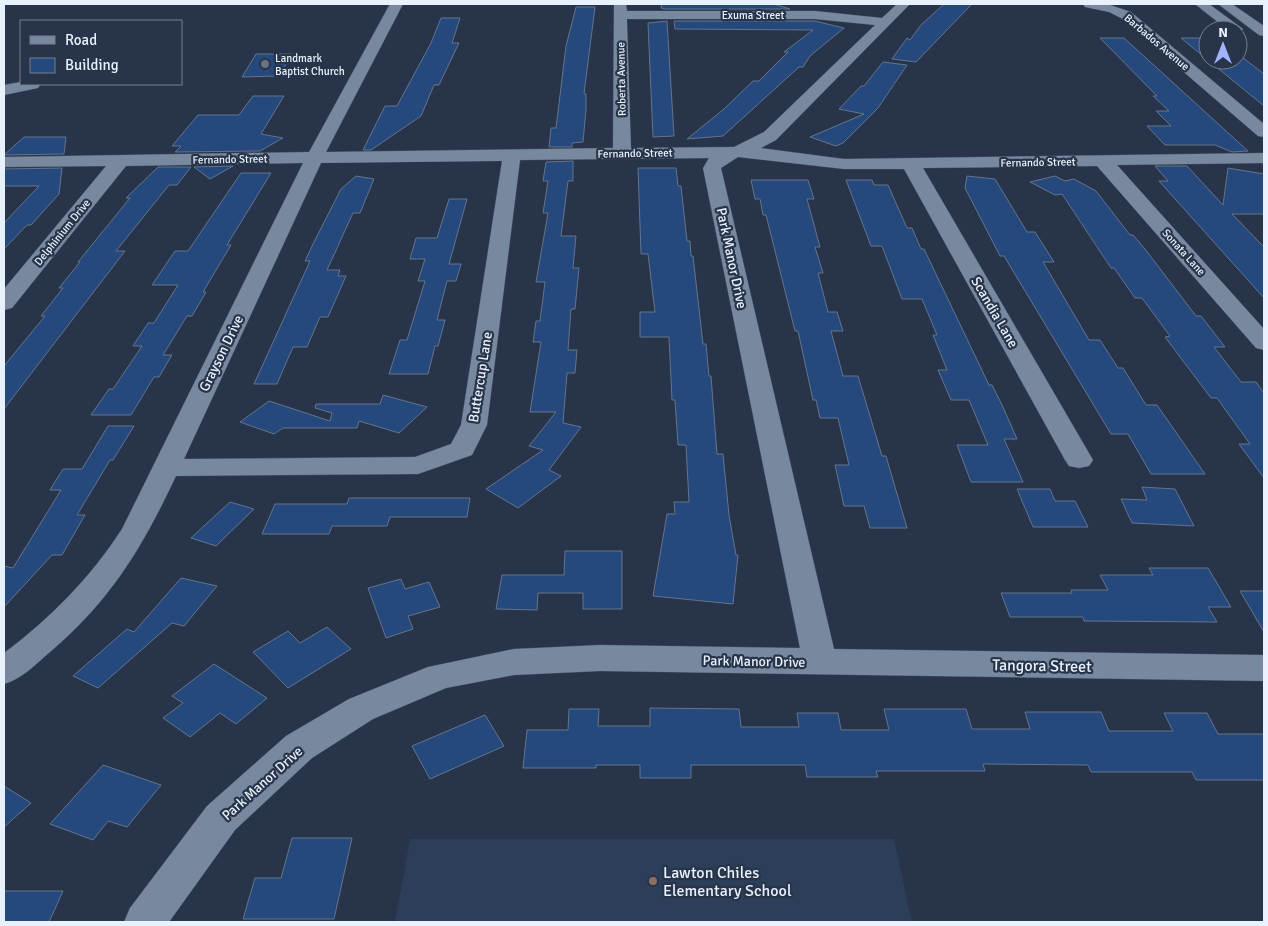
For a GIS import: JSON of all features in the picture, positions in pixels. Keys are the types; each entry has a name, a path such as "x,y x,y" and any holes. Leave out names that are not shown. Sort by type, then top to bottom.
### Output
{"street":[{"name":"Grayson Drive","path":"4,671 25,655 80,604 108,572 136,530 314,158 396,4"},
{"name":"Park Manor Drive","path":"145,922 221,818 299,748 361,709 440,676 514,662 600,658 820,662 712,168 714,162 756,146 770,136 904,4"},
{"name":"Barbados Avenue","path":"1090,4 1113,9 1126,15 1264,132"},
{"path":"1201,4 1224,20"},
{"path":"1224,4 1264,32"},
{"name":"Exuma Street","path":"620,9 815,14 885,22"},
{"name":"Roberta Avenue","path":"620,9 622,154"},
{"path":"1248,37 1259,45"},
{"path":"4,90 32,85"},
{"name":"Fernando Street","path":"4,162 738,152 780,154 823,163 911,164 1264,158"},
{"name":"Buttercup Lane","path":"165,468 418,465 462,449 474,425 512,155"},
{"name":"Delphinium Drive","path":"4,303 121,160"},
{"name":"Sonata Lane","path":"1103,161 1264,343"},
{"name":"Scandia Lane","path":"911,164 1079,460"},
{"name":"Tangora Street","path":"820,662 1264,668"}],"shaded area":[{"name":"Lawton Chiles Elementary School","path":"410,839 894,839 912,922 395,922"}],"building":[{"path":"662,4 774,4 790,9 665,9 661,8"},
{"path":"944,4 972,4 916,62 892,59 907,38 910,40 921,25"},
{"path":"576,7 595,7 584,94 586,94 586,110 583,142 572,143 572,147 549,147 551,128 556,128 566,46"},
{"path":"441,18 460,18 452,43 459,43 439,85 434,85 421,116 371,150 363,150 385,106 397,106 431,43"},
{"path":"667,21 674,136 653,137 648,23"},
{"path":"674,21 815,21 844,28 810,56 803,67 799,67 723,136 687,139 724,109 753,81 759,81 788,52 784,52 813,30 675,29"},
{"path":"1100,38 1124,38 1248,151 1232,152 1215,145 1165,145 1147,126 1171,126 1156,111 1169,111 1153,96 1157,96"},
{"path":"1181,38 1198,38 1198,52"},
{"path":"256,54 292,54 279,76 242,77"},
{"path":"883,62 907,65 878,108 843,143 836,146 810,137 864,114 839,109 861,86 864,86"},
{"path":"1248,62 1264,74 1264,106 1220,70 1248,70"},
{"path":"253,96 284,96 261,134 283,138 260,151 175,152 181,146 172,146 198,115 239,115"},
{"path":"24,137 66,137 64,154 4,155"},
{"path":"573,161 573,181 568,181 561,236 576,236 573,268 579,268 575,309 571,309 568,350 577,350 575,373 567,373 563,423 581,427 549,470 561,476 518,508 486,489 543,450 529,446 556,412 530,412 541,342 533,342 536,321 540,321 545,282 536,282 548,213 543,213 548,181 543,181 546,162"},
{"path":"233,166 210,179 194,167"},
{"path":"1155,166 1187,166 1223,205 1228,168 1264,174 1264,214 1232,214 1264,247 1264,298 1159,181 1168,181"},
{"path":"158,167 191,167 177,185 169,185 116,251 125,251 4,409 4,366 45,316 41,316 63,288 59,288 80,262 78,262 130,198 126,198"},
{"path":"62,168 59,194 31,225 27,225 4,249 4,223 39,186 4,186 4,169"},
{"path":"638,168 676,168 678,186 681,186 687,241 690,241 691,256 693,256 703,344 706,344 709,376 711,376 717,454 723,454 729,515 736,555 738,555 733,604 653,596 667,514 675,514 674,502 689,502 686,445 678,445 675,400 672,400 669,337 640,337 640,312 655,312 648,254 641,254"},
{"path":"241,173 271,173 227,245 231,245 203,292 206,292 192,316 187,316 163,355 172,355 159,377 154,377 131,415 91,415 109,389 113,389 142,346 133,346 148,323 154,323 178,285 152,285 175,251 188,251"},
{"path":"356,176 374,179 360,213 353,213 327,270 340,270 338,276 346,276 328,317 320,317 307,347 293,347 277,384 254,384 310,261 305,261 314,242 341,189"},
{"path":"967,176 995,179 1027,232 1035,232 1054,262 1043,262 1089,340 1100,340 1118,368 1123,368 1146,405 1157,405 1205,474 1151,474 1128,434 1111,434 1004,256 1000,256 965,188"},
{"path":"1055,176 1065,181 1074,179 1096,191 1130,235 1133,235 1145,249 1196,316 1201,316 1225,347 1214,347 1241,382 1256,382 1264,393 1264,478 1239,444 1250,444 1217,398 1211,398 1165,337 1170,336 1142,298 1135,298 1114,268 1111,268 1062,194 1055,195 1030,182"},
{"path":"751,180 808,180 814,199 807,199 820,247 815,247 823,273 818,273 828,312 837,312 843,331 831,331 843,376 858,376 882,456 886,456 907,528 870,528 864,506 844,506 835,465 849,465 838,418 820,418 816,400 813,400 798,331 795,331 766,215 763,215 760,199 755,199"},
{"path":"846,180 872,180 874,185 888,185 907,228 912,228 921,249 924,249 989,385 992,385 1002,405 1017,439 1004,439 1023,482 971,482 957,445 988,445 969,400 951,400 938,370 947,370 933,335 937,335 922,299 902,299 882,246 871,246"},
{"path":"449,199 467,199 449,264 461,264 456,281 447,281 437,320 445,320 438,346 435,346 428,374 389,374 400,340 407,340 425,281 418,281 425,259 410,259 416,238 437,238"},
{"path":"383,395 427,407 399,433 359,421 357,428 283,428 274,434 240,422 269,401 330,421 332,413 315,408 316,404 380,404"},
{"path":"108,426 134,426 113,460 110,460 77,515 85,515 62,555 52,555 4,607 4,566 13,568 61,490 50,490 63,469 82,469"},
{"path":"1142,487 1175,489 1194,526 1132,523 1121,499 1147,500"},
{"path":"1017,489 1050,489 1055,501 1075,501 1088,527 1033,527"},
{"path":"349,498 470,498 467,517 390,517 387,526 332,526 329,534 262,534 275,504 347,504"},
{"path":"230,502 254,509 216,546 191,538"},
{"path":"565,551 622,551 622,609 583,609 583,593 538,593 537,610 496,609 502,575 564,575"},
{"path":"1149,568 1208,568 1231,607 1208,607 1217,622 1084,621 1083,617 1010,617 1001,593 1072,593 1071,590 1108,590 1100,575 1153,575"},
{"path":"181,578 217,586 184,626 172,623 98,688 73,676 127,629 134,632"},
{"path":"401,579 405,589 429,582 440,607 408,616 413,629 386,638 368,588"},
{"path":"1240,591 1264,591 1264,632"},
{"path":"327,627 351,649 288,688 253,652 288,631 300,643"},
{"path":"214,664 267,698 236,724 220,713 190,737 163,718 183,703 172,696"},
{"path":"650,708 739,709 741,727 799,727 797,713 838,713 841,730 889,730 884,709 966,709 972,729 1030,729 1025,712 1101,712 1109,731 1173,731 1164,713 1207,713 1218,734 1264,734 1264,780 1196,780 1192,772 1091,772 1088,765 983,764 985,771 876,771 878,777 807,777 805,765 691,765 691,778 640,778 640,765 596,765 596,768 523,768 527,730 568,730 569,709 599,709 598,726 650,726"},
{"path":"485,715 504,746 430,779 412,746"},
{"path":"103,765 161,785 127,827 108,821 93,840 50,824"},
{"path":"4,786 31,803 4,827"},
{"path":"292,838 352,838 334,919 243,919 255,878 281,878"},
{"path":"4,891 63,891 49,922 4,922"}],"place":[{"name":"Landmark Baptist Church","path":"265,64"},
{"name":"Lawton Chiles Elementary School","path":"653,881"}]}
